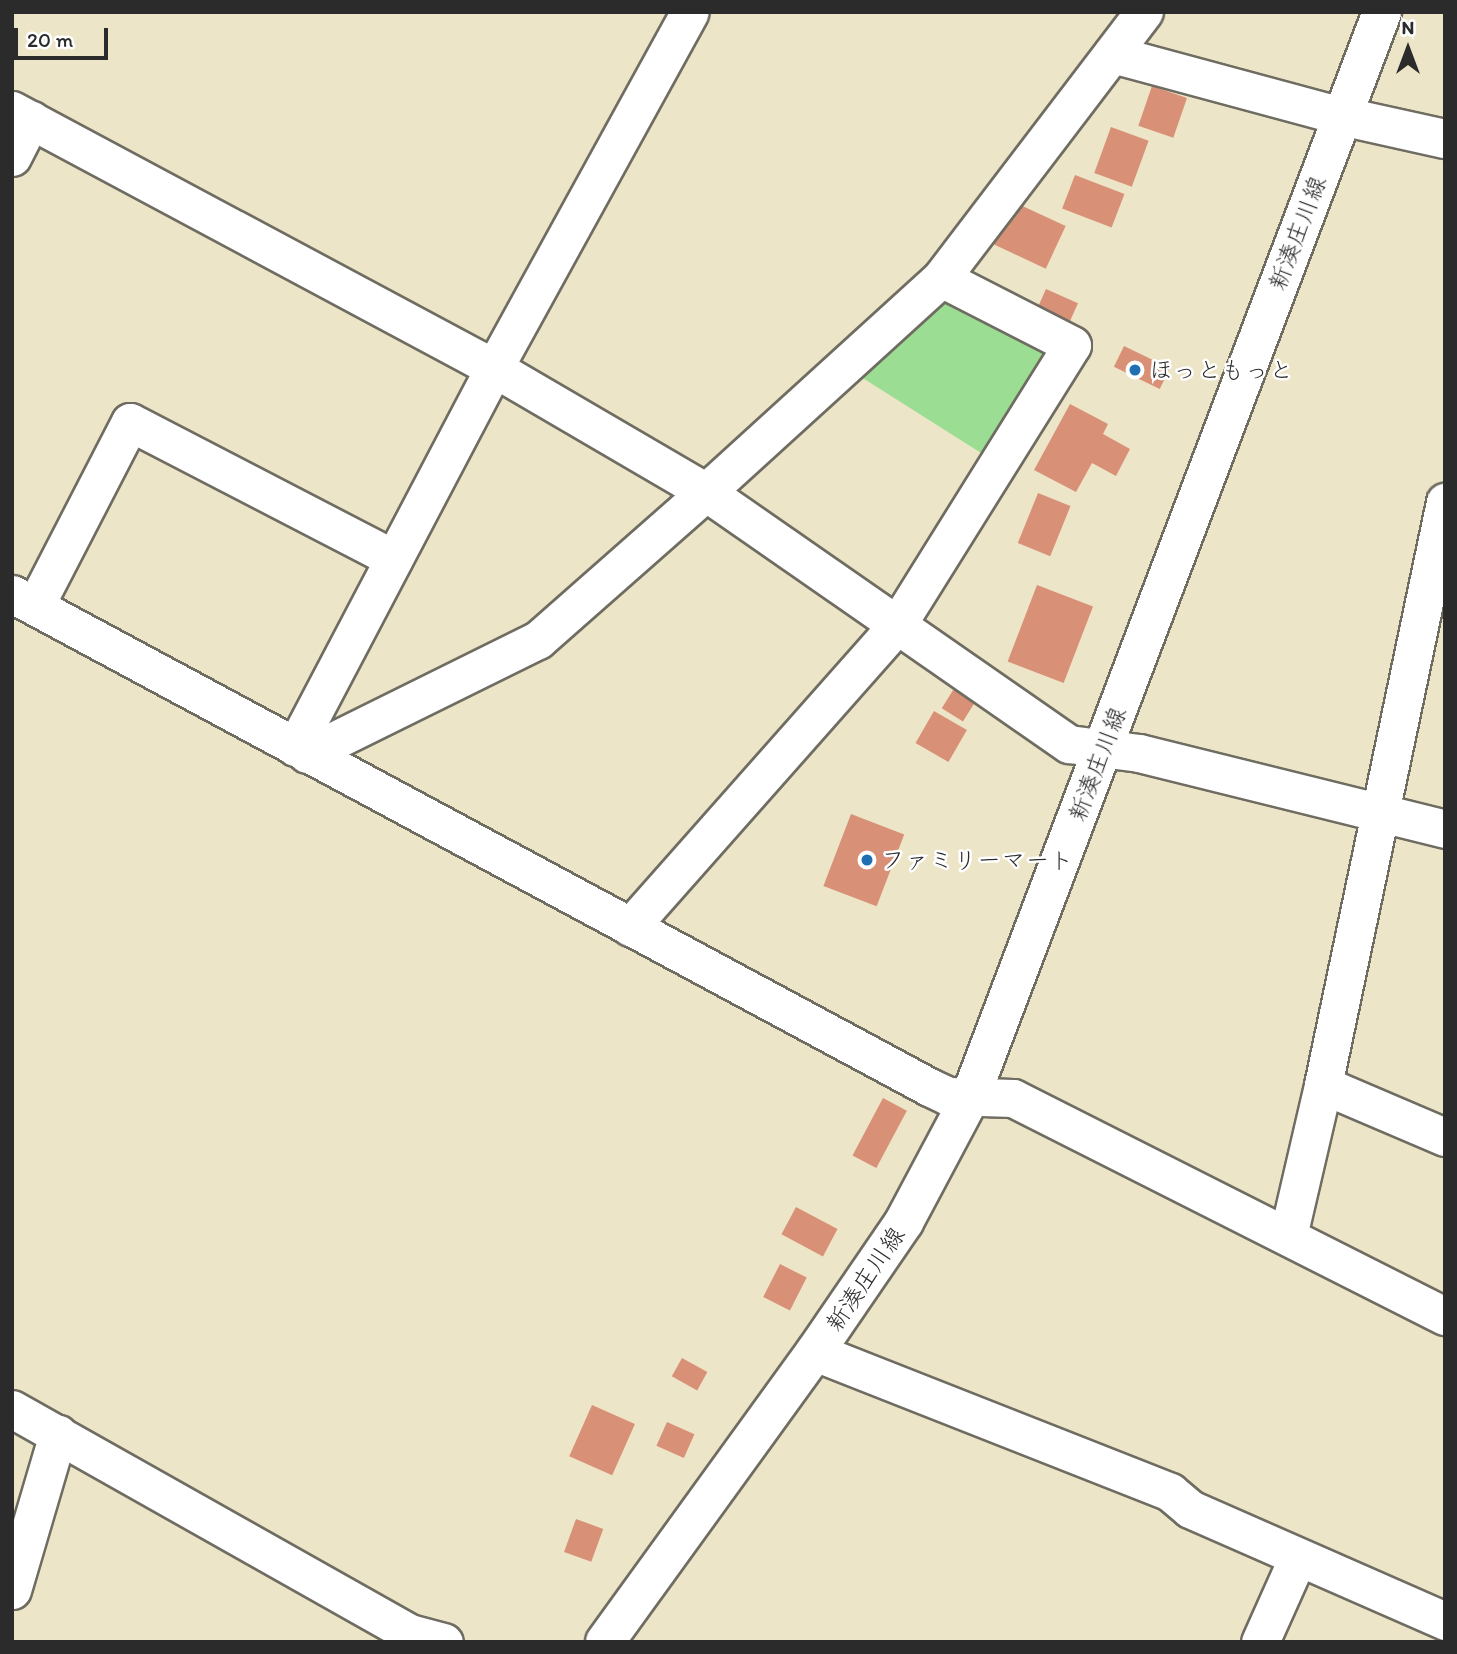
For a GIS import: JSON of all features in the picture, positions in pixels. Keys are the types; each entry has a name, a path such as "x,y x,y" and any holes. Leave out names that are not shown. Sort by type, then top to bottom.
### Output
{"main road":[{"name":"新湊庄川線","path":"606,1642 905,1222 970,1098 1382,12"},
{"path":"1341,116 1445,139"}],"street":[{"path":"301,751 394,559 690,12"},
{"path":"301,751 538,640 706,492 941,278 1144,12"},
{"path":"1112,54 1341,116"},
{"path":"12,157 22,115 495,368 706,492 1062,740 1139,753 1445,829"},
{"path":"630,927 897,625 1072,345 941,278"},
{"path":"394,559 130,422 24,600 929,1087 948,1096 1013,1098 1445,1316"},
{"path":"1288,1236 1323,1085 1445,502"},
{"path":"1323,1085 1445,1137"},
{"path":"815,1352 1170,1492 1189,1509 1445,1622"},
{"path":"12,1409 410,1633 444,1642"},
{"path":"12,1590 58,1434"},
{"path":"1260,1642 1298,1557"}],"green space":[{"path":"938,291 1063,355 989,458 850,370"}],"building":[{"path":"1152,86 1187,98 1173,138 1138,126"},
{"path":"1111,127 1149,141 1132,187 1094,173"},
{"path":"1075,175 1124,194 1112,228 1062,209"},
{"path":"1014,202 1066,226 1046,269 994,245"},
{"path":"1046,289 1078,303 1067,329 1035,315"},
{"path":"1124,346 1170,368 1160,389 1114,367"},
{"path":"1070,404 1108,424 1103,434 1130,449 1116,476 1092,463 1076,492 1034,470"},
{"path":"1038,493 1070,506 1050,556 1018,543"},
{"path":"1037,585 1093,607 1064,683 1008,662"},
{"path":"955,687 976,700 963,721 942,708"},
{"path":"934,711 967,730 948,762 916,743"},
{"path":"851,814 904,834 877,906 823,886"},
{"path":"883,1098 907,1111 876,1168 852,1155"},
{"path":"796,1207 837,1229 823,1256 781,1234"},
{"path":"780,1264 807,1278 790,1311 763,1297"},
{"path":"682,1358 707,1372 697,1390 672,1376"},
{"path":"592,1405 635,1424 612,1475 569,1456"},
{"path":"667,1422 694,1434 684,1458 656,1446"},
{"path":"576,1519 603,1529 591,1562 564,1552"}],"place":[{"name":"ほっともっと","path":"1135,370"},
{"name":"ファミリーマート","path":"867,860"}]}
